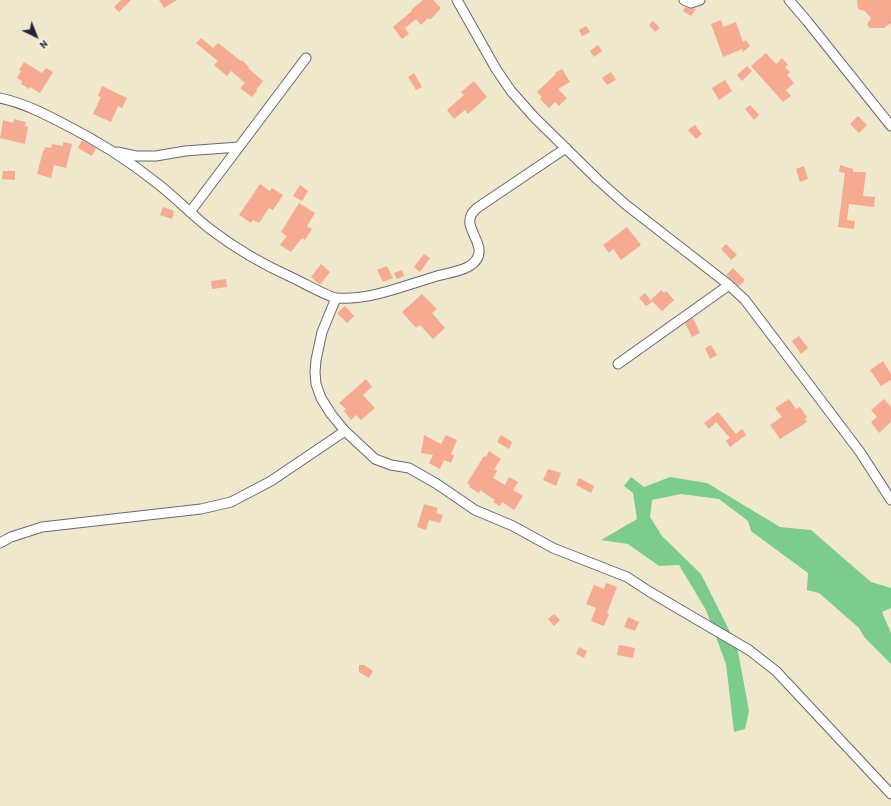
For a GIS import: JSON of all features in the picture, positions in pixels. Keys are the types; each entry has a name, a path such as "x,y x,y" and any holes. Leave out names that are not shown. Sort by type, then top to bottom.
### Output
{"street":[{"path":"457,0 496,69 511,91 534,117 597,179 625,204 729,285 745,300 860,452 891,500"},
{"path":"684,0 691,3 700,0"},
{"path":"789,0 891,126"},
{"path":"190,212 306,58"},
{"path":"0,98 40,111 115,152 159,185 211,230 241,251 282,273 336,298 355,298 384,292 471,266 478,255 479,250 470,224 470,216 472,212 566,148"},
{"path":"115,152 136,156 156,156 185,151 239,147"},
{"path":"618,364 729,285"},
{"path":"336,298 322,332 316,360 316,384 321,398 331,414 345,431 375,459 390,465 409,468 437,484 475,510 513,526 553,548 627,577 749,650 776,671 891,794"},
{"path":"0,542 42,527 201,509 231,502 271,481 345,431"}],"green space":[{"path":"631,477 644,487 670,477 707,483 780,527 811,530 871,582 891,588 891,608 882,612 891,633 891,664 865,638 859,628 819,593 807,590 808,573 751,531 748,521 719,499 681,494 652,500 650,517 662,536 701,574 737,646 749,711 745,729 734,732 726,664 706,610 679,565 659,566 628,544 601,540 637,519 633,493 624,486"}],"building":[{"path":"121,0 131,0 119,12 114,7"},
{"path":"159,0 177,0 164,8"},
{"path":"423,0 433,0 441,8 430,20 428,18 421,25 416,19 405,28 409,34 402,39 393,27"},
{"path":"857,0 891,0 891,23 884,28 870,28 867,25 871,18 865,11 858,9"},
{"path":"685,7 696,9 691,16 683,11"},
{"path":"721,20 723,27 736,22 743,42 746,40 750,46 743,52 742,49 723,57 711,24"},
{"path":"653,21 660,28 655,32 649,25"},
{"path":"586,26 590,32 582,36 579,30"},
{"path":"201,38 213,48 218,43 241,61 242,60 249,67 248,68 263,81 252,97 240,88 245,83 231,71 227,76 214,65 218,61 196,43"},
{"path":"598,45 602,51 594,57 590,51"},
{"path":"766,53 776,64 782,58 788,65 785,67 790,72 787,75 794,83 786,90 791,96 783,102 751,66"},
{"path":"24,62 42,73 46,68 53,72 40,93 21,84 22,81 17,78 21,71 19,70"},
{"path":"747,66 752,71 742,81 737,75"},
{"path":"562,69 570,82 558,89 567,98 559,106 555,102 549,108 540,99 542,97 537,92 556,74 555,73"},
{"path":"611,72 616,80 607,85 602,78"},
{"path":"414,73 422,87 416,90 408,77"},
{"path":"725,80 732,91 719,100 712,88"},
{"path":"474,81 487,97 468,114 465,110 454,119 447,110 464,95 461,92"},
{"path":"102,86 127,98 122,108 118,106 111,122 93,114 101,97 98,96"},
{"path":"750,105 759,115 754,120 745,109"},
{"path":"858,116 867,125 859,133 850,124"},
{"path":"14,119 26,122 25,126 28,127 25,144 0,138 3,120 13,123"},
{"path":"695,125 702,134 696,139 688,130"},
{"path":"82,140 96,148 92,156 78,148"},
{"path":"63,142 72,144 66,168 54,165 51,178 37,174 45,147 51,148 52,144 63,146"},
{"path":"840,165 853,169 853,172 866,172 863,196 875,197 874,207 849,204 847,220 855,221 854,229 838,227 845,173 839,172"},
{"path":"804,166 808,179 800,182 796,169"},
{"path":"3,171 15,171 15,180 2,179"},
{"path":"260,184 270,191 272,188 283,195 273,210 269,208 259,223 253,220 251,223 239,215"},
{"path":"300,185 308,191 302,201 293,196"},
{"path":"299,203 315,213 307,226 312,229 305,240 302,238 291,252 280,245 287,236 281,232"},
{"path":"163,207 174,211 172,219 160,215"},
{"path":"627,227 641,245 621,260 613,249 609,253 603,245"},
{"path":"726,244 737,255 731,260 721,249"},
{"path":"424,254 430,258 420,272 414,267"},
{"path":"321,264 330,272 320,285 311,277"},
{"path":"387,266 393,278 383,282 377,270"},
{"path":"733,268 745,280 739,286 726,275"},
{"path":"402,270 404,276 397,279 394,273"},
{"path":"226,279 227,287 212,289 211,281"},
{"path":"661,290 664,293 666,291 674,300 662,311 651,300"},
{"path":"645,293 652,302 646,306 639,298"},
{"path":"422,294 437,309 432,313 445,328 433,339 420,325 416,328 402,312"},
{"path":"345,306 354,316 347,323 337,313"},
{"path":"693,318 700,333 692,337 685,323"},
{"path":"799,336 808,348 801,354 792,341"},
{"path":"711,345 717,355 710,359 705,348"},
{"path":"883,361 891,374 891,380 881,386 870,370"},
{"path":"366,379 372,387 363,395 375,408 361,420 356,415 351,420 344,411 346,409 339,403"},
{"path":"789,399 796,409 800,407 807,417 805,419 807,422 780,439 770,425 782,417 775,408"},
{"path":"884,399 891,407 891,422 879,433 871,422 877,417 871,410"},
{"path":"718,412 736,434 742,429 746,435 730,447 726,441 730,438 716,422 709,429 704,423"},
{"path":"424,435 441,444 446,435 457,440 451,454 454,456 451,463 444,460 440,469 429,463 433,455 421,453"},
{"path":"501,435 512,442 509,449 497,442"},
{"path":"489,451 501,459 494,469 497,471 493,478 505,485 509,477 518,482 513,490 523,496 514,510 502,502 500,506 493,502 495,500 480,490 479,493 469,487 470,485 467,483 484,456 486,457"},
{"path":"548,469 561,473 556,486 543,480"},
{"path":"579,478 594,486 591,493 576,485"},
{"path":"424,504 438,508 436,513 443,515 440,523 429,520 426,530 417,527"},
{"path":"606,583 617,587 607,613 609,614 604,626 591,621 596,608 586,604 594,585 604,589"},
{"path":"554,614 560,620 554,626 548,619"},
{"path":"628,617 639,622 635,631 624,627"},
{"path":"619,645 635,648 633,658 617,655"},
{"path":"579,647 587,651 584,658 576,654"},
{"path":"359,665 364,665 373,671 369,678 359,672"}]}
